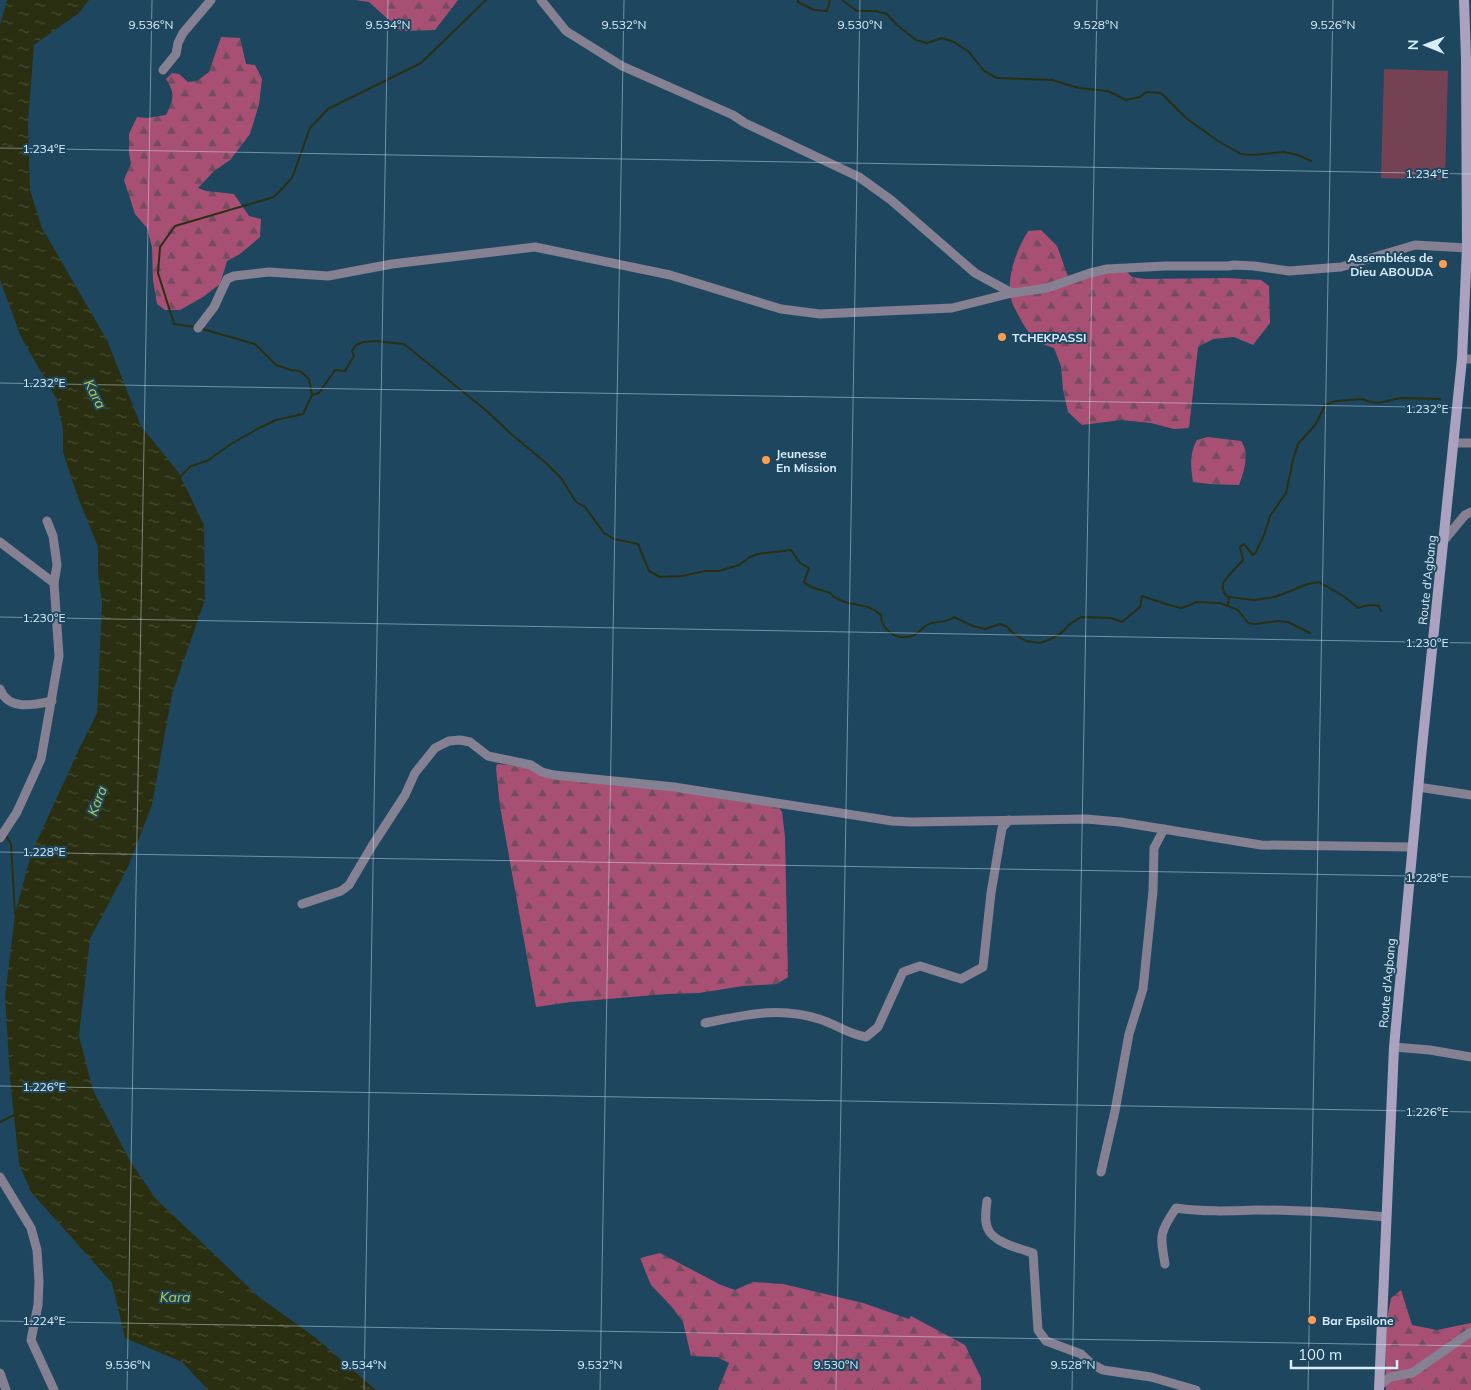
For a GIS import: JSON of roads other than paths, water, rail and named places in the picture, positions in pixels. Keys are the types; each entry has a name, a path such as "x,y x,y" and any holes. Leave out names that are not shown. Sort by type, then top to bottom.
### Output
{"main road":[{"name":"Route d'Agbang","path":"1379,1388 1394,1048 1412,847 1445,539 1453,443 1467,359 1469,59 1464,0"}],"street":[{"path":"163,70 176,54 178,43 183,33 211,0"},
{"path":"541,0 566,31 622,66 733,115 745,123 859,177 892,200 975,273 1012,293"},
{"path":"198,328 214,308 227,279 234,276 279,272 328,276 392,264 535,247 670,275 781,308 820,314 952,308 1012,293 1047,288 1090,273 1107,270 1165,266 1228,266 1234,264 1289,271 1341,266 1415,245 1467,248"},
{"path":"1453,443 1471,443"},
{"path":"1445,539 1465,515 1471,512"},
{"path":"0,838 17,812 41,759 59,656 54,583 57,565 53,536 47,520"},
{"path":"0,542 54,583"},
{"path":"0,689 2,696 13,703 25,706 52,701"},
{"path":"302,904 341,891 349,885 405,796 415,772 435,748 449,741 460,740 470,742 488,756 531,765 542,772 554,775 674,788 892,821 1095,820 1120,822 1261,844 1412,847"},
{"path":"1418,787 1471,795"},
{"path":"704,1024 766,1012 795,1012 822,1019 853,1035 866,1037 878,1027 903,972 920,966 961,979 983,967 991,893 1002,828 1009,820"},
{"path":"1101,1172 1115,1111 1129,1034 1143,989 1153,891 1154,848 1164,829"},
{"path":"1394,1048 1430,1050 1471,1057"},
{"path":"0,1177 31,1228 37,1250 40,1281 31,1340 54,1390"},
{"path":"987,1201 988,1229 995,1237 1032,1253 1038,1330 1046,1341 1081,1354 1092,1364 1103,1370 1151,1377 1196,1390"},
{"path":"1165,1264 1161,1238 1165,1224 1176,1208 1201,1212 1256,1210 1386,1217"},
{"path":"1379,1388 1390,1377 1412,1373 1471,1332"},
{"path":"0,1373 6,1390"}],"water":[{"name":"Kara","path":"7,0 89,0 79,13 34,45 28,122 30,190 42,228 107,340 141,426 179,473 204,525 205,600 172,694 152,805 128,867 90,939 79,1036 93,1090 129,1159 155,1198 259,1297 316,1338 376,1390 208,1390 182,1362 125,1338 112,1283 31,1192 19,1164 10,1078 5,997 15,914 31,854 97,713 102,604 98,572 98,547 77,495 63,452 63,429 56,398 21,337 0,280 0,25"}],"waterway":[{"path":"195,327 174,324 158,273 160,247 175,226 274,197 292,178 310,128 328,109 421,63 486,0"},
{"path":"798,0 798,2 814,10 827,11 830,0"},
{"path":"842,0 857,11 876,11 887,14 897,25 916,40 927,43 942,38 954,42 969,52 984,71 997,78 1052,80 1079,88 1108,91 1126,100 1140,97 1146,92 1161,93 1186,118 1218,141 1241,154 1253,155 1284,152 1298,155 1311,161"},
{"path":"180,477 191,466 207,461 231,444 261,427 276,420 303,414 312,395 309,379 300,371 276,365 255,344 202,329"},
{"path":"312,395 319,393 335,370 345,371 354,356 352,351 356,345 375,341 404,344 488,412 546,463 561,478 576,502 585,507 604,533 614,539 638,544 649,571 660,577 719,571 739,565 758,554 791,550 800,563 809,568 804,582 807,585 830,593 842,601 870,608 881,615 887,630 896,636 912,636 929,624 946,621 954,617 973,626 985,629 1000,624 1006,626 1014,634 1026,641 1040,643 1060,634 1081,617 1111,618 1122,622 1140,607 1142,596 1182,608 1197,602 1220,603 1238,610 1248,623 1288,622 1310,633"},
{"path":"1228,605 1229,598 1224,593 1224,583 1226,578 1243,560 1240,547 1244,544 1253,555 1256,552 1270,516 1286,493 1298,444 1316,424 1325,405 1336,401 1362,399 1378,403 1400,398 1440,399"},
{"path":"1229,597 1254,600 1275,597 1308,584 1319,582 1345,597 1358,608 1376,605 1379,606 1381,611"},
{"path":"5,834 11,844 15,914"},
{"path":"0,1122 16,1114"}],"place":[{"name":"Assemblées de Dieu ABOUDA","path":"1443,264"},
{"name":"TCHEKPASSI","path":"1002,337"},
{"name":"Jeunesse En Mission","path":"766,460"},
{"name":"Bar Epsilone","path":"1312,1320"}]}
